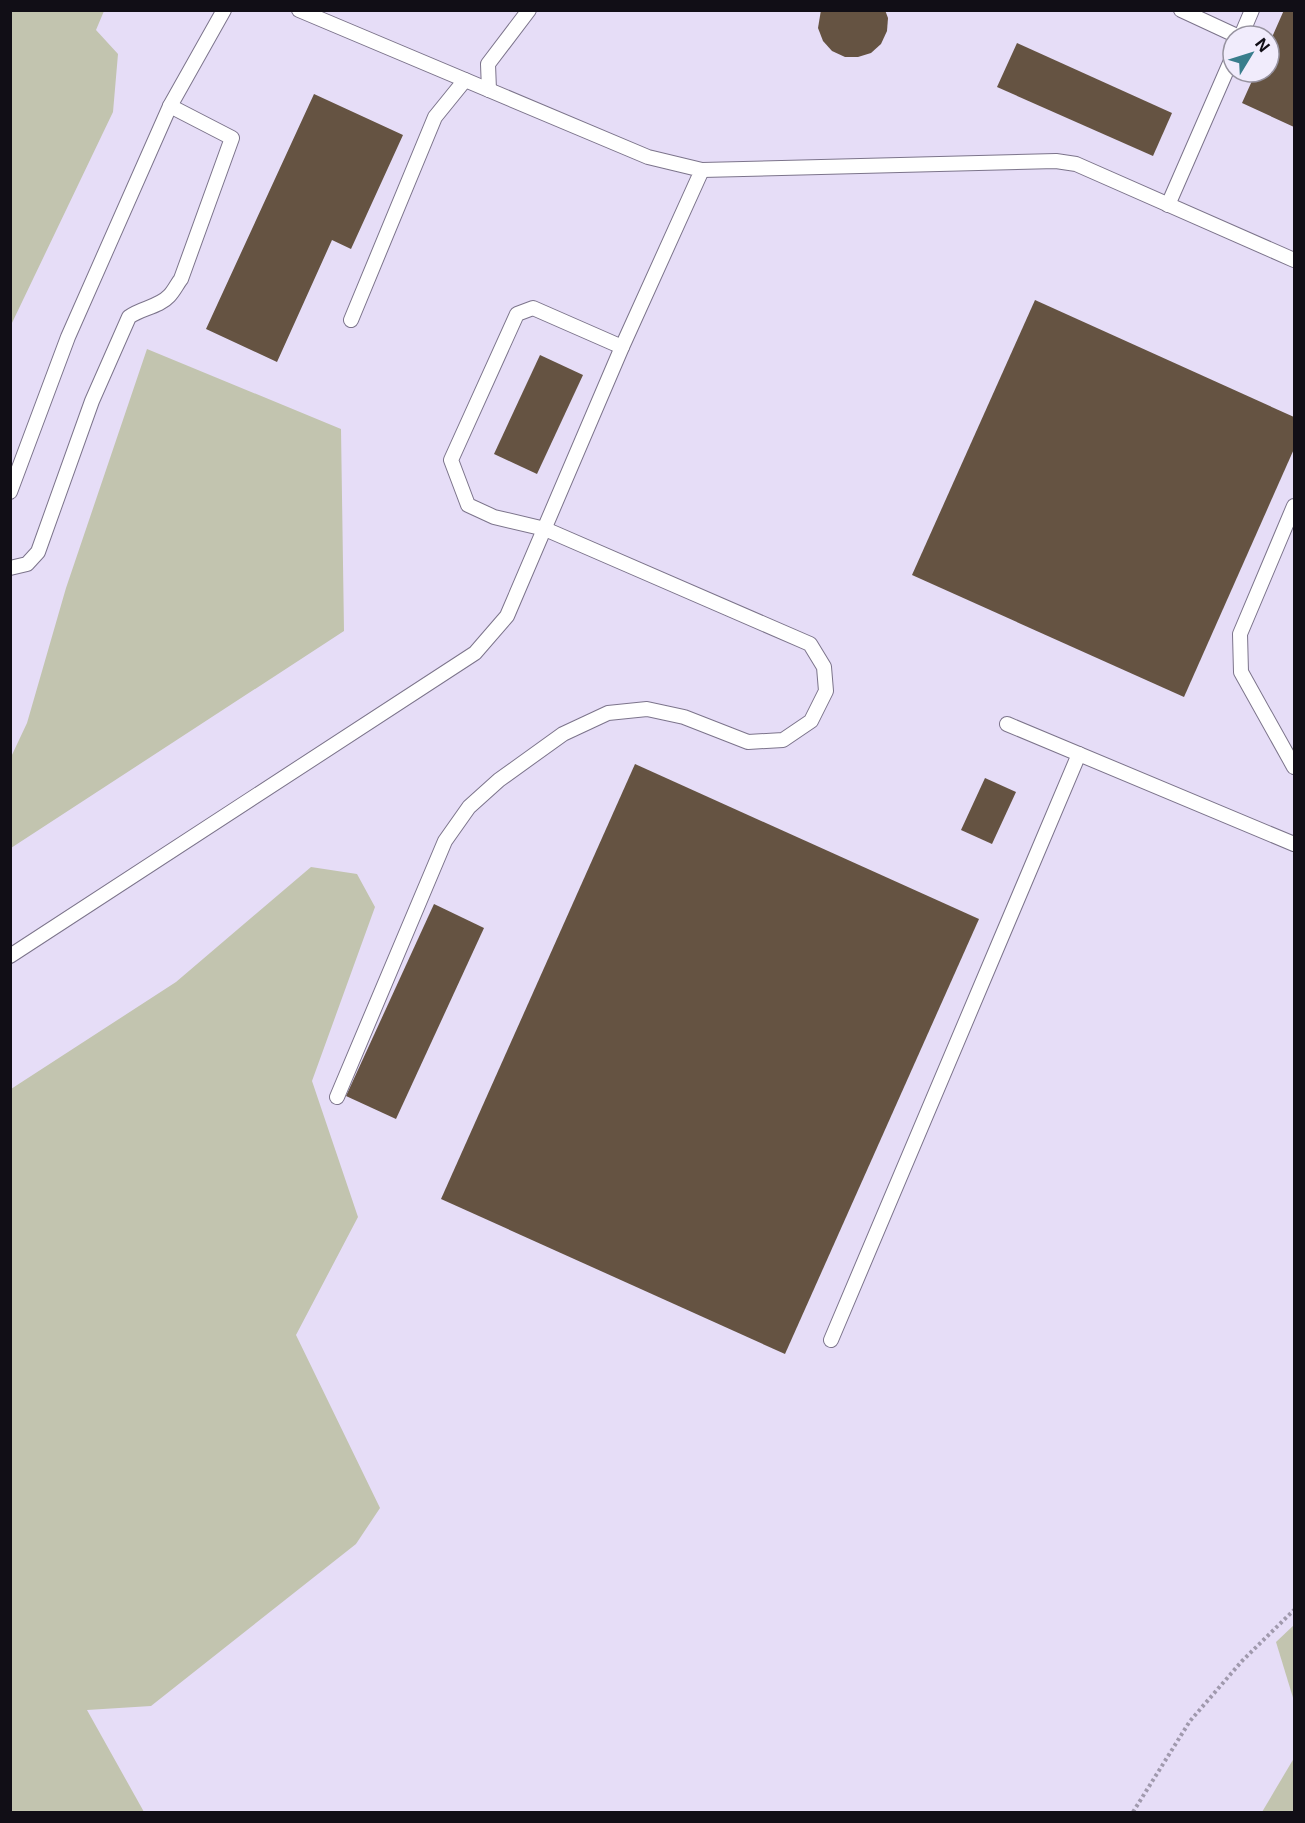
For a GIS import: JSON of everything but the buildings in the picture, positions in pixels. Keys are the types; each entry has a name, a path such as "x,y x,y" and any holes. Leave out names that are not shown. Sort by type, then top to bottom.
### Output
{"lane":[{"path":"10,492 69,337 170,106 224,10"},
{"path":"299,10 648,157 702,170 1056,161 1076,164 1294,260"},
{"path":"489,90 488,64 529,10"},
{"path":"1180,10 1221,28"},
{"path":"1245,24 1252,10"},
{"path":"351,320 435,117 465,80"},
{"path":"1168,205 1221,84"},
{"path":"10,568 27,564 38,552 92,401 129,317 138,310 168,297 181,279 232,138 170,106"},
{"path":"10,956 475,653 507,616 622,347 702,170"},
{"path":"337,1097 446,841 469,807 499,780 563,734 608,713 647,709 684,717 748,742 783,740 811,721 826,691 824,668 810,644 545,529 494,517 468,505 452,460 517,314 533,308 622,347"},
{"path":"1294,506 1240,634 1241,672 1294,767"},
{"path":"1007,724 1294,844"},
{"path":"831,1340 1079,754"}],"path":[{"path":"1133,1812 1190,1721 1242,1661 1294,1610"}],"green space":[{"path":"11,10 104,11 96,30 118,54 113,112 11,325"},
{"path":"147,349 341,429 344,631 11,848 11,757 27,723 66,588"},
{"path":"311,867 357,874 375,907 312,1081 358,1217 296,1335 380,1508 356,1544 151,1706 87,1710 144,1812 11,1812 11,1089 176,982"},
{"path":"1294,1625 1294,1701 1276,1642"},
{"path":"1294,1758 1294,1812 1262,1812"}]}
